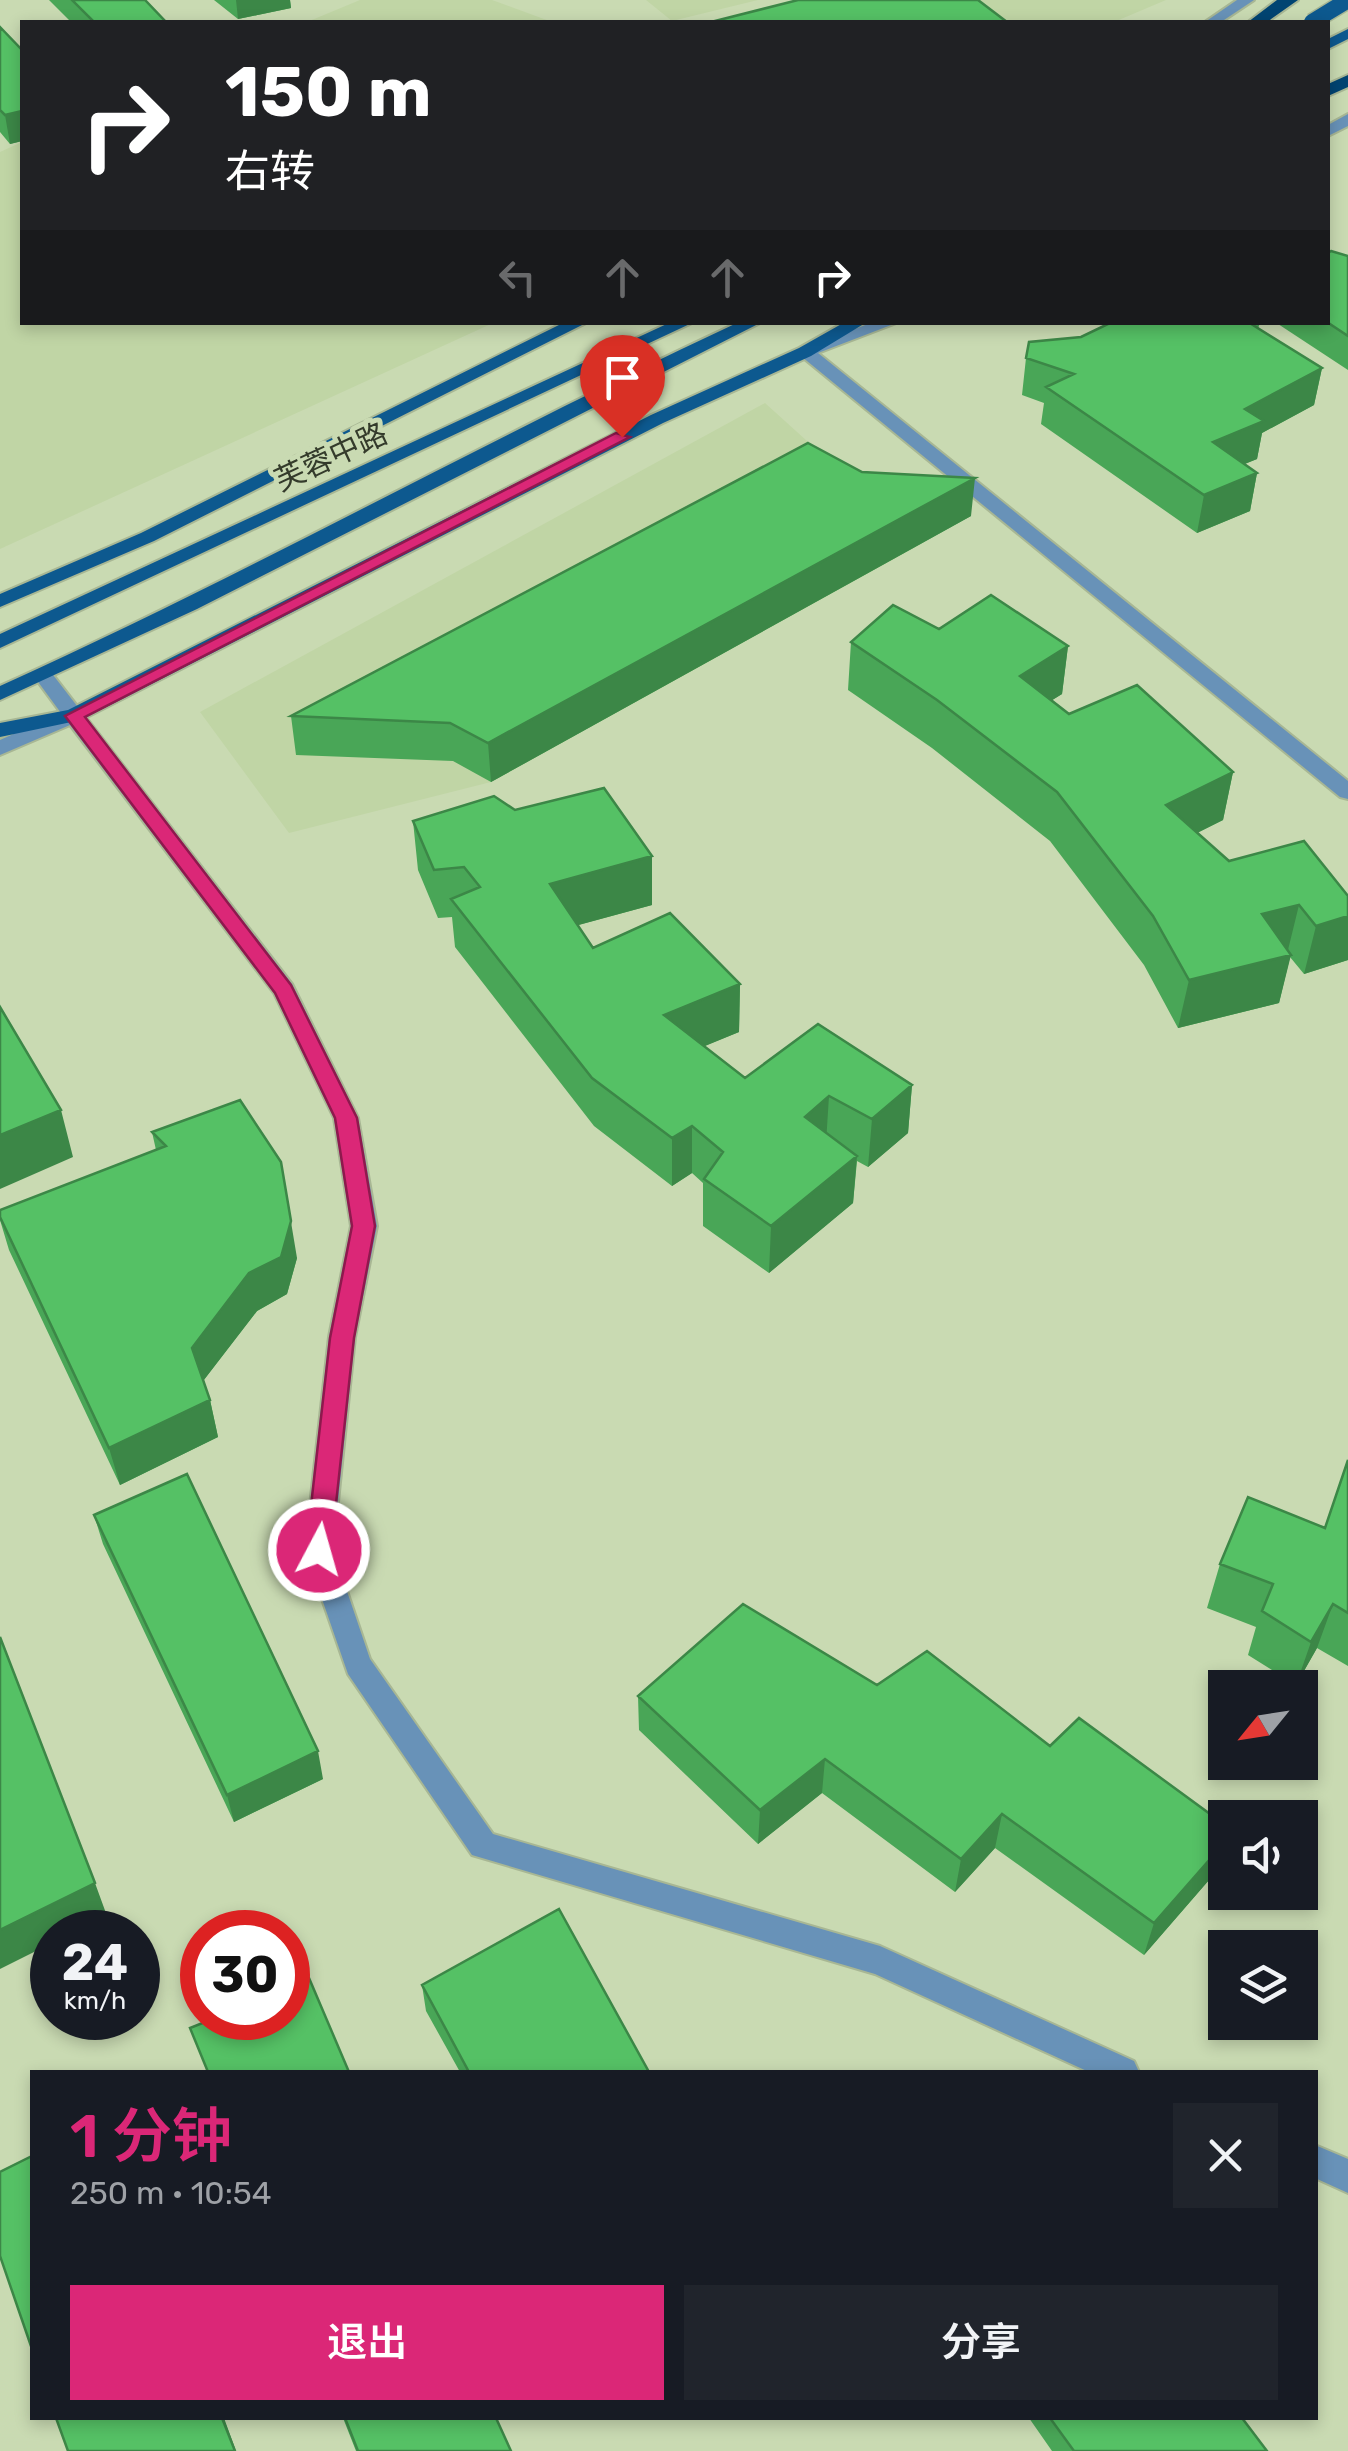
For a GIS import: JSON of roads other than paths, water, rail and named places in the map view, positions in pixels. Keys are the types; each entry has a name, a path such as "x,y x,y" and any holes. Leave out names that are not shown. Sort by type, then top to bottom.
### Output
{"highway":[{"path":"1259,20 1288,0"}],"main road":[{"path":"1316,20 1348,2"},
{"path":"0,602 178,520 574,325"},
{"name":"芙蓉中路","path":"0,642 680,325"},
{"path":"0,694 368,516 552,419 748,325"},
{"path":"0,730 74,716 622,437 854,325"}],"street":[{"path":"1215,20 1254,0"},
{"path":"1336,0 1348,2"},
{"path":"805,352 882,325"},
{"path":"805,352 1348,792"},
{"path":"43,675 284,990 346,1118 364,1226 342,1338 319,1550 358,1665 483,1845 880,1961 1119,2070"},
{"path":"0,748 74,716"},
{"path":"1318,2162 1348,2176"}]}
